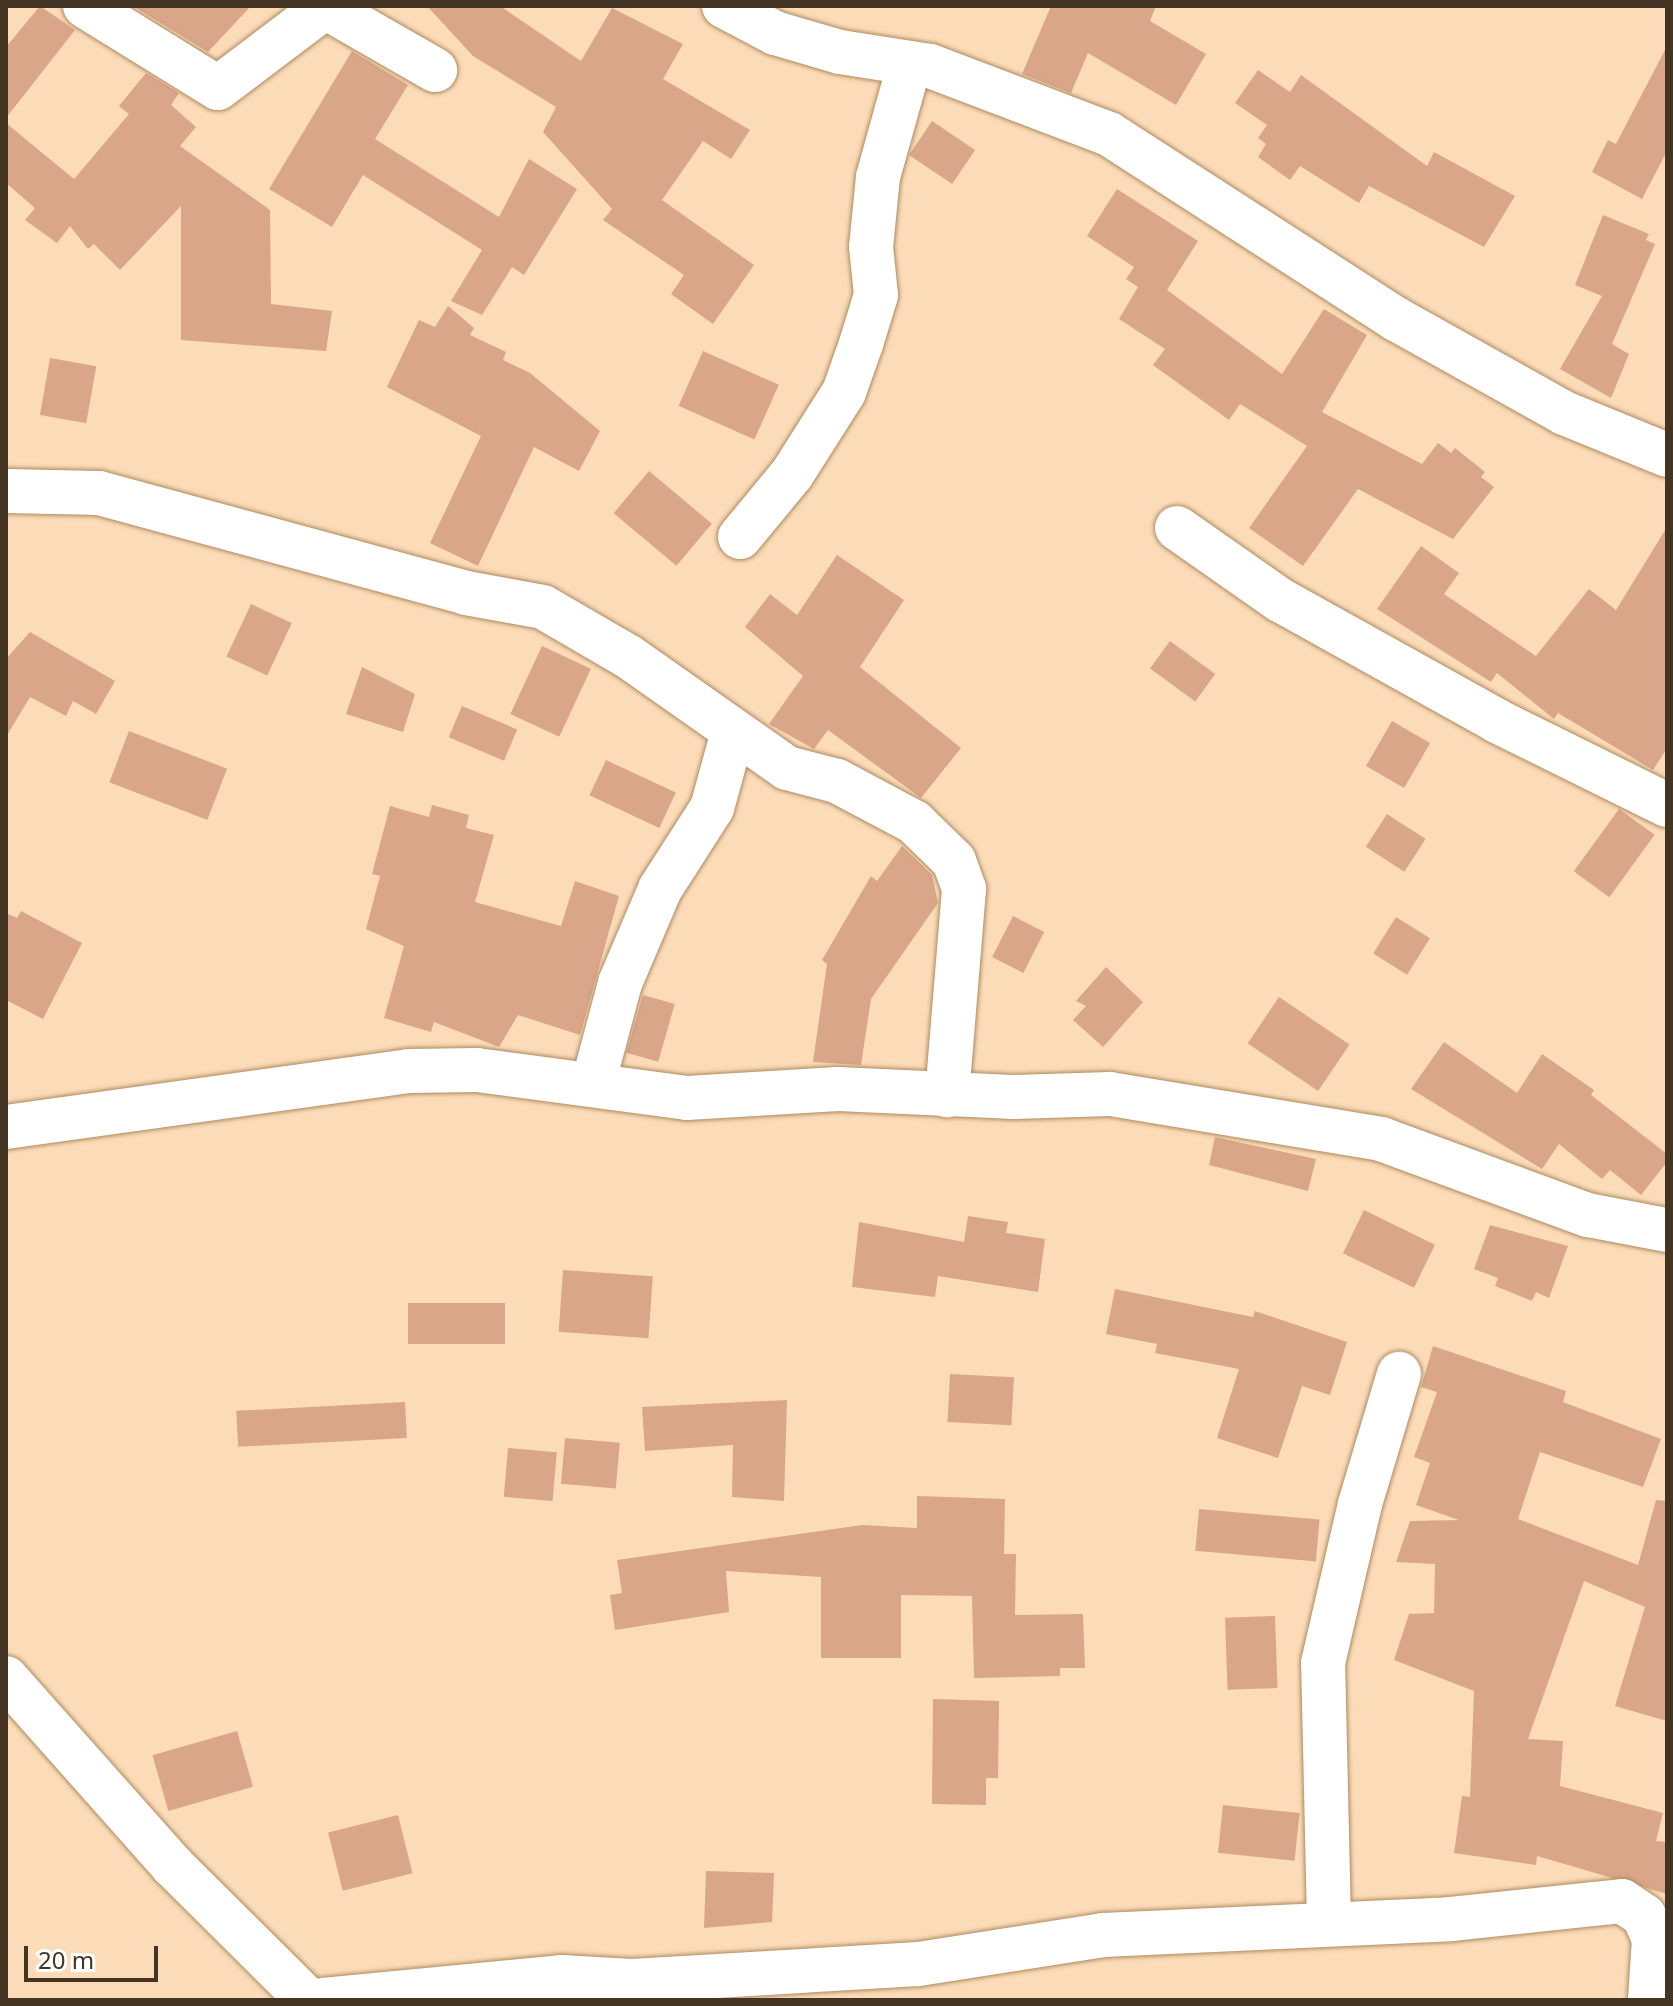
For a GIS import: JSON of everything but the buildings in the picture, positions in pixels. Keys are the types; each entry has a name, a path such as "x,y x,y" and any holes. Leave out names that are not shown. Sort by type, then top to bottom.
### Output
{"street":[{"path":"85,6 218,88 325,7 435,70"},
{"path":"724,6 775,33 909,66 930,66 1109,134 1396,319 1564,413 1667,455"},
{"path":"740,537 792,474 836,404 861,344 876,295 871,247 878,177 909,66"},
{"path":"6,491 99,493 391,574 543,607 629,657 787,768 837,781 914,822 954,861 964,889 947,1095"},
{"path":"1177,528 1280,600 1497,721 1667,805"},
{"path":"593,1084 620,983 660,889 712,808 733,732"},
{"path":"6,1127 409,1071 477,1070 687,1098 838,1089 947,1095 1110,1094 1234,1111 1381,1139 1588,1215 1667,1230"},
{"path":"1329,1922 1323,1663 1360,1504 1399,1374"},
{"path":"6,1678 172,1865 308,2000"},
{"path":"323,2000 561,1977 632,1981 918,1964 1103,1935 1329,1922 1451,1919 1622,1901 1644,1916 1654,1939 1650,2000"}]}
